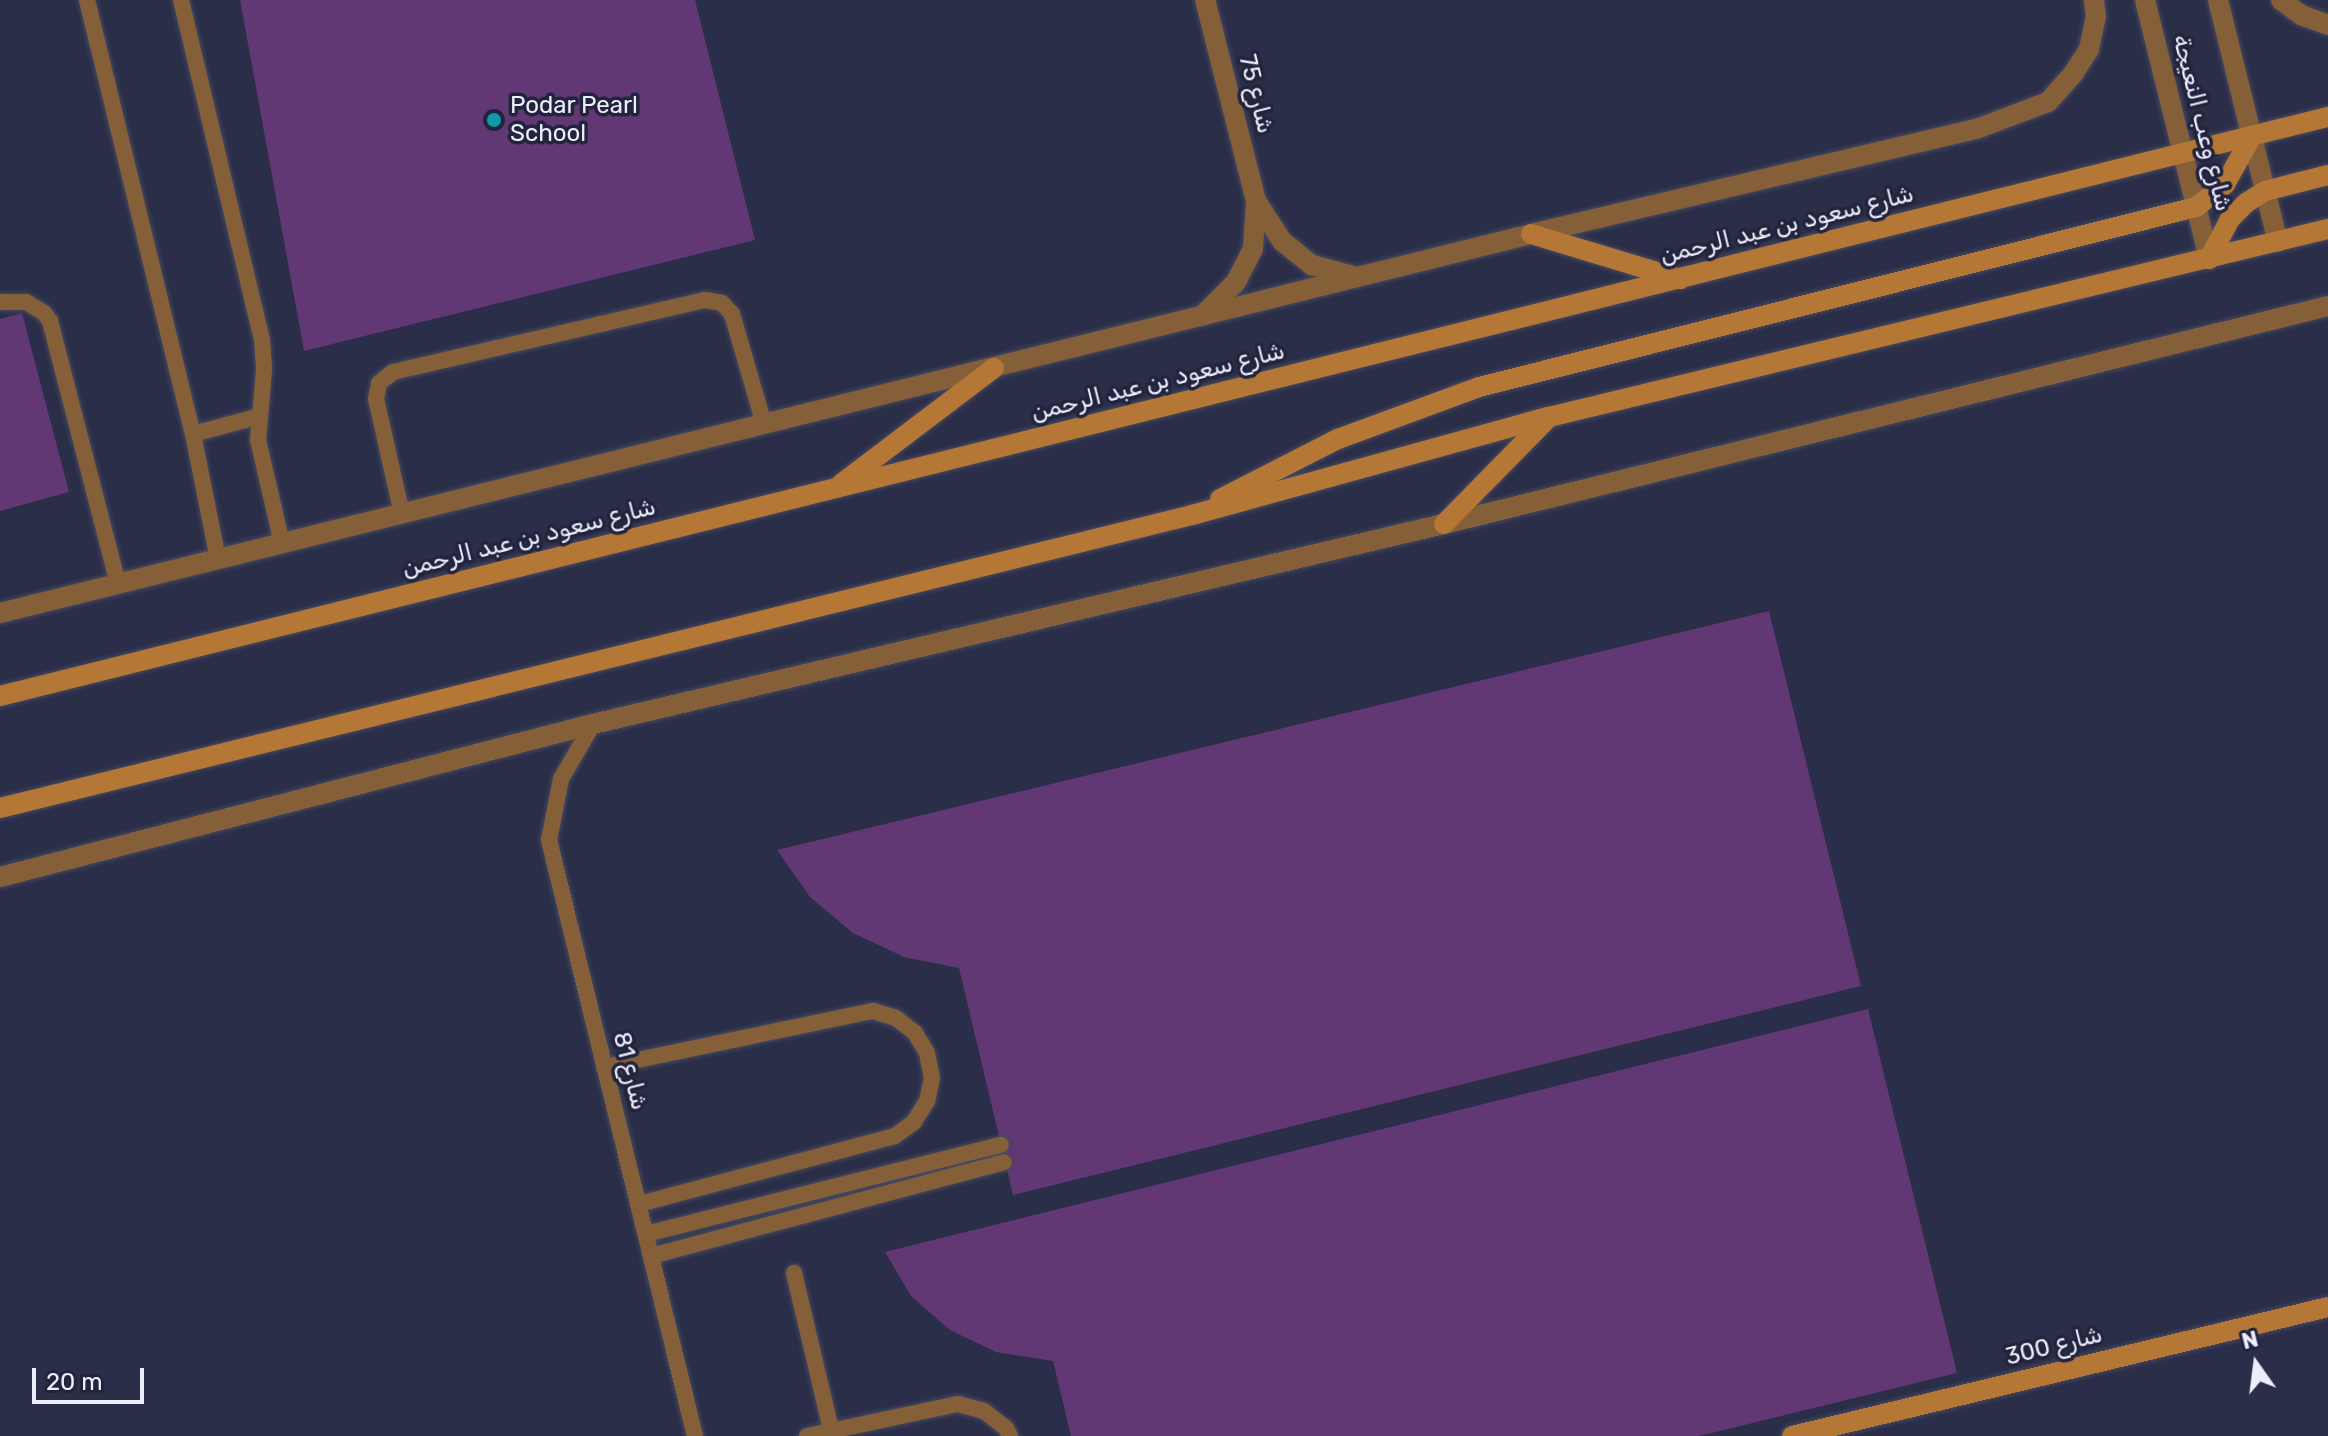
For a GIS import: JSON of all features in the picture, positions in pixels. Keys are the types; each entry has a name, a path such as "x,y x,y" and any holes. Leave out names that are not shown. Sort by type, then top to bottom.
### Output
{"main road":[{"name":"شارع سعود بن عبد الرحمن","path":"0,696 2328,117"},
{"path":"1192,515 1288,462 1338,439 1479,387 2196,207 2225,184 2252,136"},
{"path":"2209,259 2230,219 2265,191 2328,175"},
{"path":"0,808 1192,515 1549,417 2328,229"},
{"path":"1531,234 1680,279"},
{"path":"835,489 994,368"},
{"path":"1444,524 1549,417"},
{"path":"0,709 87,675"},
{"name":"شارع 300","path":"1792,1436 2328,1307"}],"street":[{"name":"شارع 75","path":"1202,316 1236,282 1253,249 1256,201 1205,0"},
{"name":"شارع سعود بن عبد الرحمن","path":"0,613 1531,234 1979,128 2048,102 2073,74 2089,49 2096,17 2094,0"},
{"name":"شارع وعب النعيجة","path":"2145,0 2209,259"},
{"name":"شارع وعب النعيجة","path":"2218,0 2278,242"},
{"path":"2281,0 2301,15 2328,25"},
{"name":"شارع 75","path":"1256,201 1282,241 1312,265 1356,277"},
{"path":"0,877 593,724 1444,524 2328,306"}],"lane":[{"path":"87,0 193,434 218,559"},
{"path":"181,0 262,339 264,370 257,417 258,440 282,543"},
{"path":"402,514 376,399 379,383 393,372 705,300 722,303 732,314 764,424"},
{"path":"0,302 26,302 44,313 50,321 118,584"},
{"path":"193,434 257,417"},
{"name":"شارع 81","path":"593,724 561,779 549,840 695,1436"},
{"path":"604,1067 848,1013 873,1011 896,1018 906,1025 927,1053 932,1078 927,1101 914,1122 895,1136 639,1204"},
{"path":"646,1234 1003,1153 651,1256"},
{"path":"794,1273 831,1430"},
{"path":"807,1436 958,1404 984,1411 1006,1428 1010,1436"}],"building":[{"name":"Podar Pearl School","path":"240,0 695,0 755,240 304,351"},
{"path":"22,313 69,492 0,511 0,319"},
{"path":"1769,611 1861,986 1013,1195 959,968 904,957 853,933 810,897 777,850"},
{"path":"1868,1009 1957,1373 1699,1436 1071,1436 1053,1361 996,1352 950,1330 911,1296 885,1252"}],"place":[{"name":"Podar Pearl School","path":"494,120"}]}
